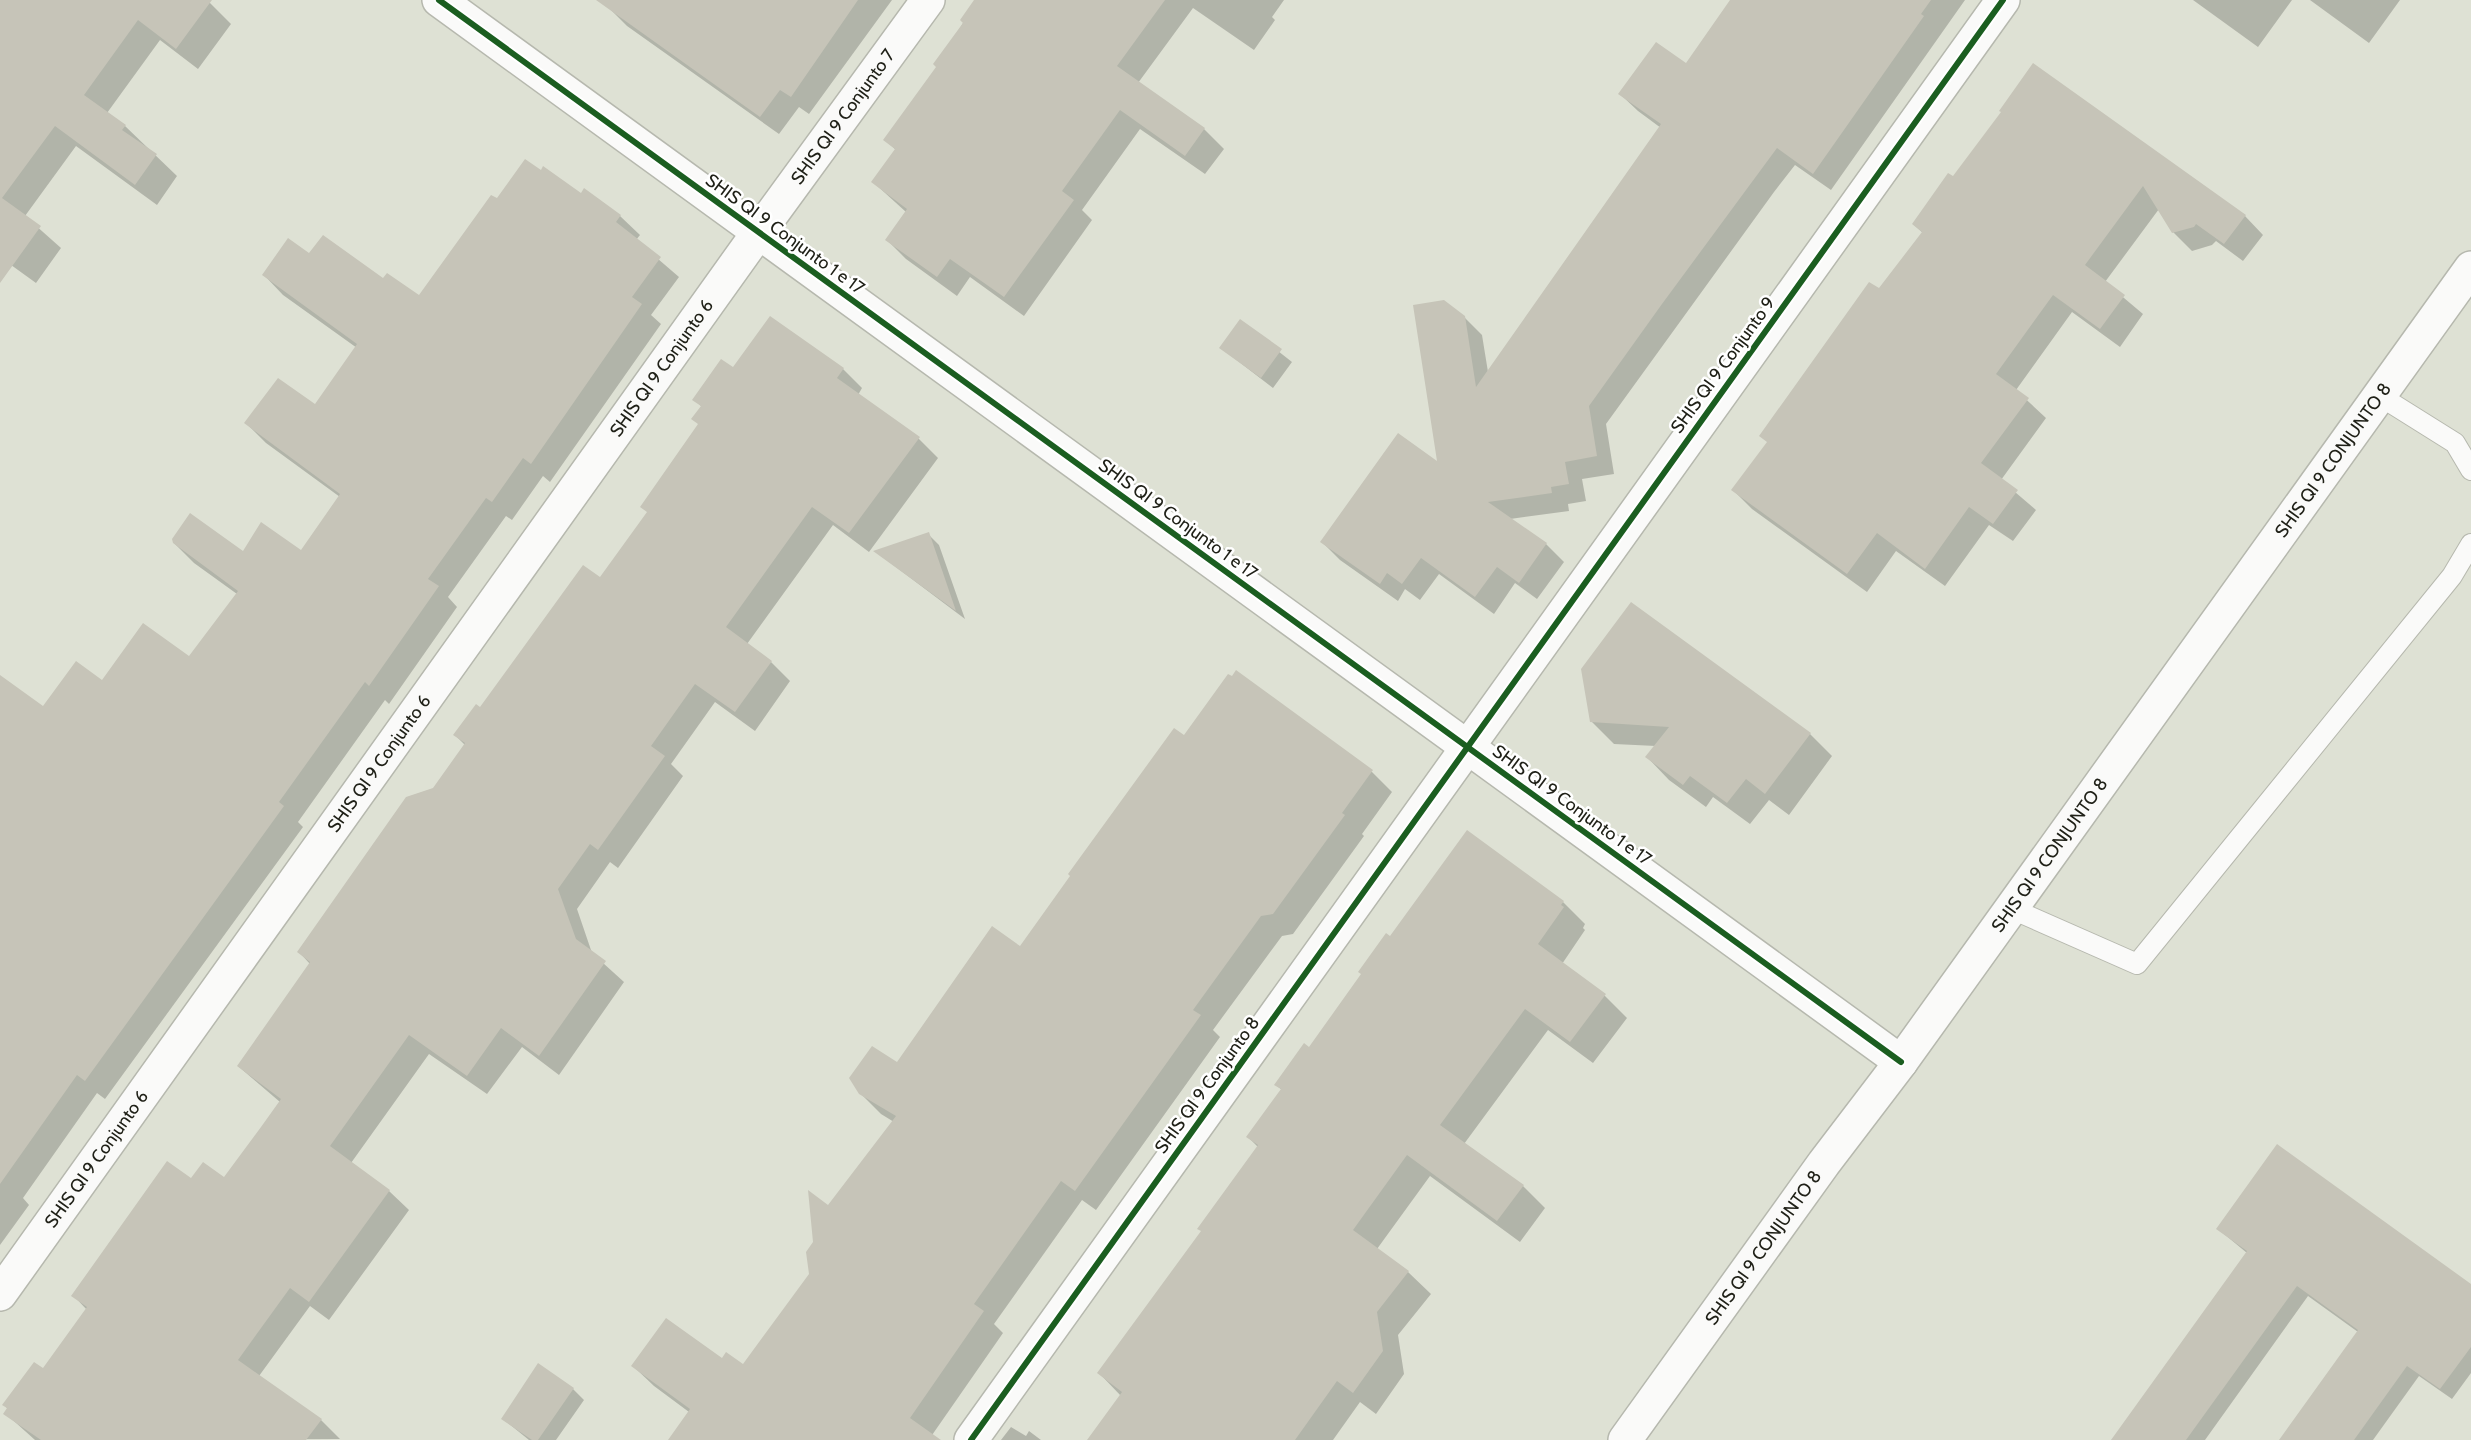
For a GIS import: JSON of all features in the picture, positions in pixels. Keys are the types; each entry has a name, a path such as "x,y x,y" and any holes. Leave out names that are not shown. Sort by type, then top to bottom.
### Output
{"street":[{"name":"SHIS QI 9 Conjunto 1 e 17","path":"439,0 1901,1062"},
{"name":"SHIS QI 9 Conjunto 7","path":"758,233 928,0"},
{"name":"SHIS QI 9 Conjunto 9","path":"1467,747 2002,0"},
{"name":"SHIS QI 9 Conjunto 6","path":"0,1294 758,233"},
{"name":"SHIS QI 9 CONJUNTO 8","path":"1625,1440 1817,1173 1901,1062 2242,582 2380,396 2471,268"},
{"name":"SHIS QI 9 Conjunto 8","path":"971,1440 1467,747"}],"lane":[{"path":"2380,396 2455,443 2471,470"},
{"path":"2010,908 2137,964 2452,576 2471,544"}],"building":[{"path":"0,0 212,0 176,49 138,20 84,95 126,125 122,130 157,154 135,185 55,126 2,198 41,226 0,283"},
{"path":"596,0 858,0 791,97 780,90 760,117"},
{"path":"974,0 1165,0 1117,66 1205,128 1185,156 1120,110 1062,191 1074,200 1004,297 950,259 937,277 885,240 907,209 871,182 895,149 883,140 936,67 933,64 963,23 960,20"},
{"path":"1730,0 1931,0 1921,14 1924,16 1813,174 1777,148 1662,304 1589,406 1597,456 1565,462 1569,484 1551,487 1552,493 1488,502 1547,543 1519,583 1497,567 1475,597 1421,558 1402,584 1387,573 1380,584 1320,542 1398,433 1437,461 1413,305 1444,300 1465,316 1476,387 1661,124 1618,94 1656,42 1686,63"},
{"path":"2033,63 2246,215 2224,244 2196,224 2194,227 2172,233 2143,186 2085,265 2125,295 2100,329 2053,295 1996,374 2029,398 1981,463 2018,490 1993,524 1969,507 1925,569 1877,533 1847,574 1731,490 1767,442 1759,436 1869,282 1879,288 1922,232 1912,224 1948,173 1953,176 2001,112 1999,111"},
{"path":"525,159 541,170 543,166 581,193 584,188 621,215 616,222 661,257 632,297 642,304 531,464 523,458 492,502 486,498 428,579 439,586 369,686 365,682 279,802 284,806 85,1081 77,1075 0,1184 0,675 43,706 76,661 102,680 143,623 189,656 238,591 173,543 172,539 190,513 243,551 261,522 301,550 340,494 244,423 278,378 315,404 357,344 262,275 288,238 309,253 323,235 383,278 387,273 419,295 491,195 497,198"},
{"path":"770,316 844,368 837,378 920,437 849,533 812,507 726,627 772,661 735,712 695,684 651,746 665,756 598,850 590,844 558,889 576,939 606,961 539,1056 501,1028 467,1076 409,1035 330,1146 390,1190 309,1302 290,1288 238,1360 322,1419 306,1440 41,1440 3,1414 7,1408 2,1405 34,1362 43,1368 87,1307 71,1296 167,1161 191,1178 203,1162 224,1177 281,1099 237,1066 310,962 297,952 406,797 433,788 465,743 453,735 476,704 480,707 583,565 600,577 647,512 640,507 698,424 691,419 701,406 692,400 721,359 733,367"},
{"path":"1240,319 1282,349 1261,378 1219,348"},
{"path":"929,532 956,611 873,551"},
{"path":"1631,602 1811,733 1765,794 1746,779 1727,803 1690,776 1683,785 1645,757 1669,727 1590,722 1581,669"},
{"path":"1236,670 1373,770 1342,813 1345,815 1273,914 1261,916 1193,1010 1201,1015 1075,1191 1061,1181 974,1304 984,1311 910,1418 941,1440 668,1440 690,1409 631,1366 666,1318 722,1358 726,1352 743,1364 809,1274 806,1252 813,1242 808,1190 828,1205 896,1116 859,1094 849,1078 872,1046 897,1062 992,926 1020,946 1070,876 1068,874 1174,728 1184,735 1228,674 1232,676"},
{"path":"1467,830 1564,901 1561,905 1564,907 1538,944 1606,994 1570,1042 1525,1009 1440,1125 1524,1185 1497,1221 1407,1155 1353,1230 1409,1271 1377,1312 1383,1351 1353,1393 1337,1381 1295,1440 1087,1440 1122,1392 1097,1373 1201,1231 1197,1229 1258,1145 1246,1137 1281,1089 1274,1085 1304,1043 1309,1047 1361,974 1358,972 1386,933 1390,936"},
{"path":"2277,1144 2471,1284 2471,1347 2440,1389 2407,1366 2354,1440 2279,1440 2358,1330 2297,1286 2186,1440 2111,1440 2247,1251 2216,1229"},
{"path":"538,1363 574,1388 538,1440 532,1440 501,1419"}],"cycle path":[{"path":"439,0 1901,1062"},
{"path":"971,1440 2003,0"}]}
